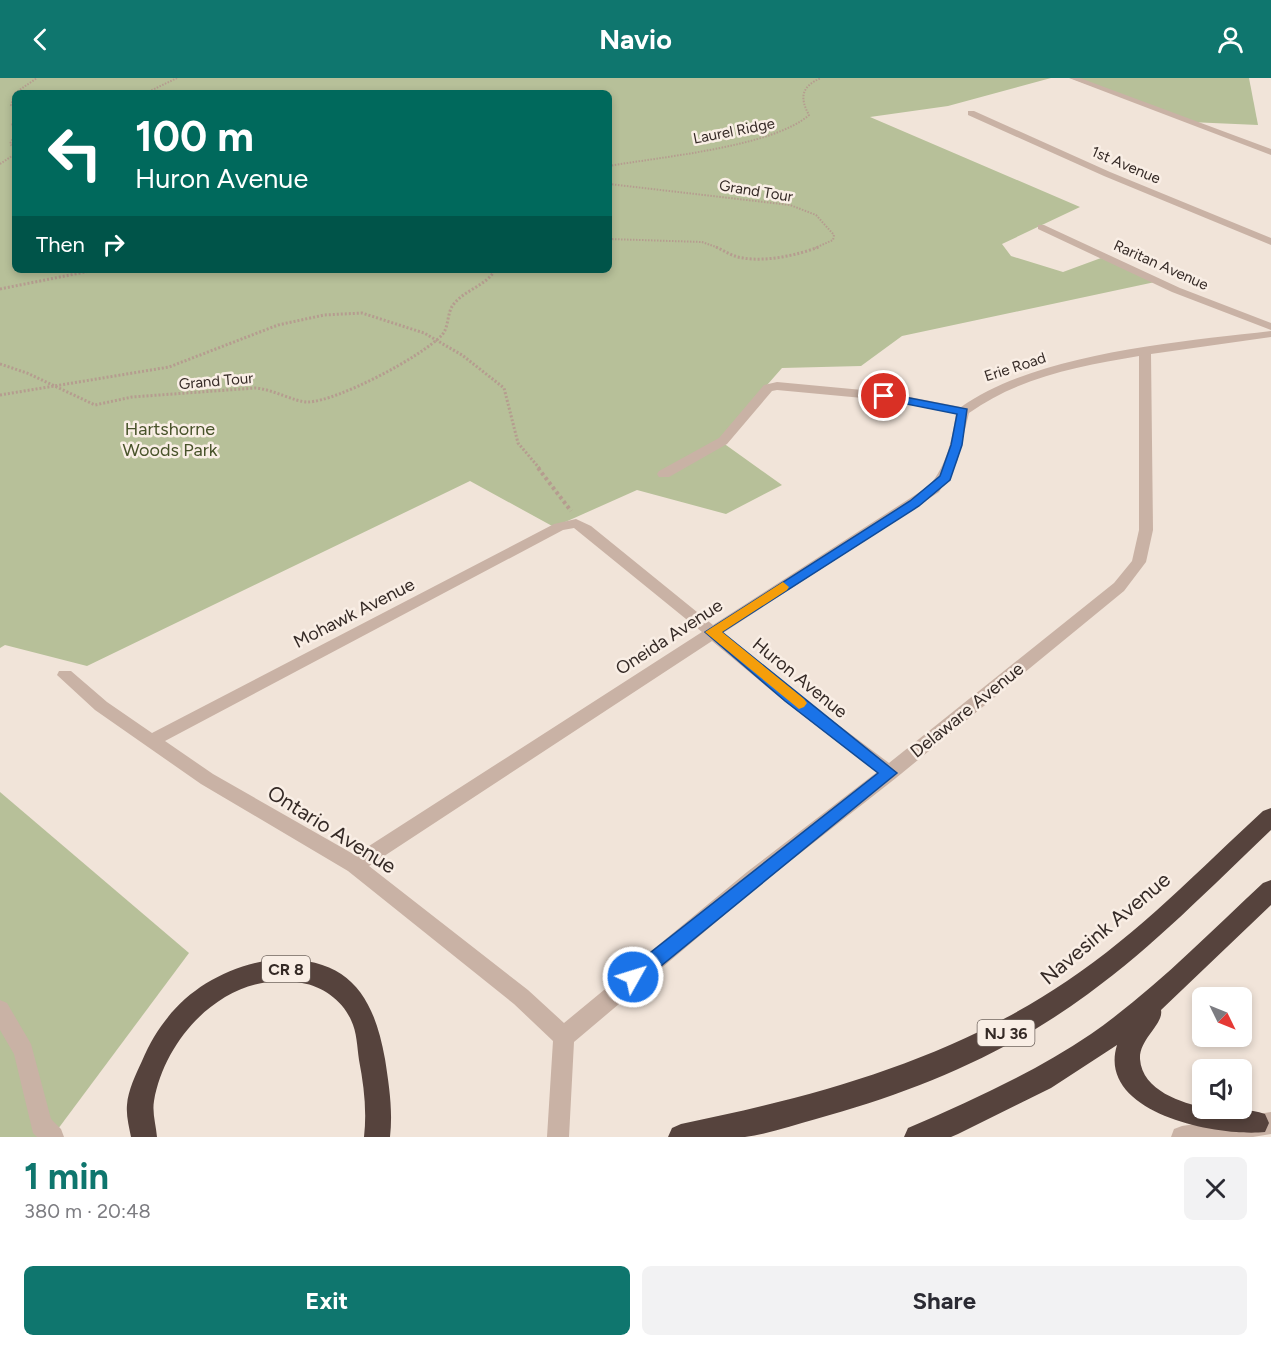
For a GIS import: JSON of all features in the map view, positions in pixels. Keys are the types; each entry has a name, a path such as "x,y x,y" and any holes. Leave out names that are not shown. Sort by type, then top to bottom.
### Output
{"highway":[{"name":"Navesink Avenue","path":"681,1137 777,1117 875,1090 955,1058 1008,1032 1053,1004 1112,961 1271,817"},
{"path":"917,1137 982,1110 1062,1067 1121,1027 1183,974 1271,890"},
{"name":"CR 8","path":"144,1137 140,1106 146,1083 154,1060 171,1029 184,1012 230,981 259,972 294,969 332,980 356,1004 364,1018 376,1083 377,1137"},
{"path":"1183,974 1131,1038 1127,1060 1130,1072 1144,1095 1170,1111 1204,1120 1263,1123"}],"street":[{"path":"1072,78 1271,152"},
{"name":"1st Avenue","path":"971,113 1107,174 1271,242"},
{"name":"Raritan Avenue","path":"1041,227 1176,290 1271,327"},
{"name":"Erie Road","path":"963,411 982,396 1033,378 1145,351 1271,334"},
{"name":"Delaware Avenue","path":"564,1037 754,878 890,773 1119,587 1139,562 1146,530 1145,351"},
{"path":"664,474 723,441 768,388 777,386 884,396 963,411"},
{"name":"Oneida Avenue","path":"355,865 934,489 945,478 957,445 963,411"},
{"name":"Huron Avenue","path":"576,523 790,697 890,773"},
{"name":"Mohawk Avenue","path":"152,741 202,712 559,527 576,523"},
{"name":"Ontario Avenue","path":"65,675 101,706 207,779 355,865 521,997 564,1037"},
{"path":"0,1010 24,1051 41,1125 53,1137"},
{"path":"558,1137 564,1037"},
{"path":"1182,1137 1263,1123"}],"path":[{"path":"19,90 37,78"},
{"path":"152,90 177,78"},
{"name":"Laurel Ridge","path":"612,165 747,141 790,130 804,124 809,115 802,105 801,93 804,87 820,78"},
{"name":"Grand Tour","path":"612,184 782,204 816,215 834,235 832,240 822,245 774,258 752,259 731,254 717,245 702,242 612,239"},
{"path":"0,289 79,273"},
{"name":"Grand Tour","path":"0,364 95,405 132,397 263,387 306,402 331,397 383,375 436,340 444,332 453,305 493,273"},
{"path":"0,395 169,368 278,326 324,315 362,313 424,333 462,355 504,388 518,442 569,505 576,523"}],"green space":[{"name":"Hartshorne Woods Park","path":"0,78 1051,78 948,106 870,117 1080,207 1002,244 1011,256 1063,272 1101,258 1155,282 902,336 861,366 782,368 719,440 782,485 726,514 637,490 554,527 470,481 87,666 5,645 0,648"},
{"path":"1070,78 1249,78 1258,125 1190,122"},
{"path":"0,792 189,953 52,1137 0,1137"}],"slow traffic":[{"path":"783,587 712,632 799,703"}],"route":[{"path":"633,977 754,878 890,773 790,697 712,632 915,503 945,478 957,445 963,411 884,396"}]}
